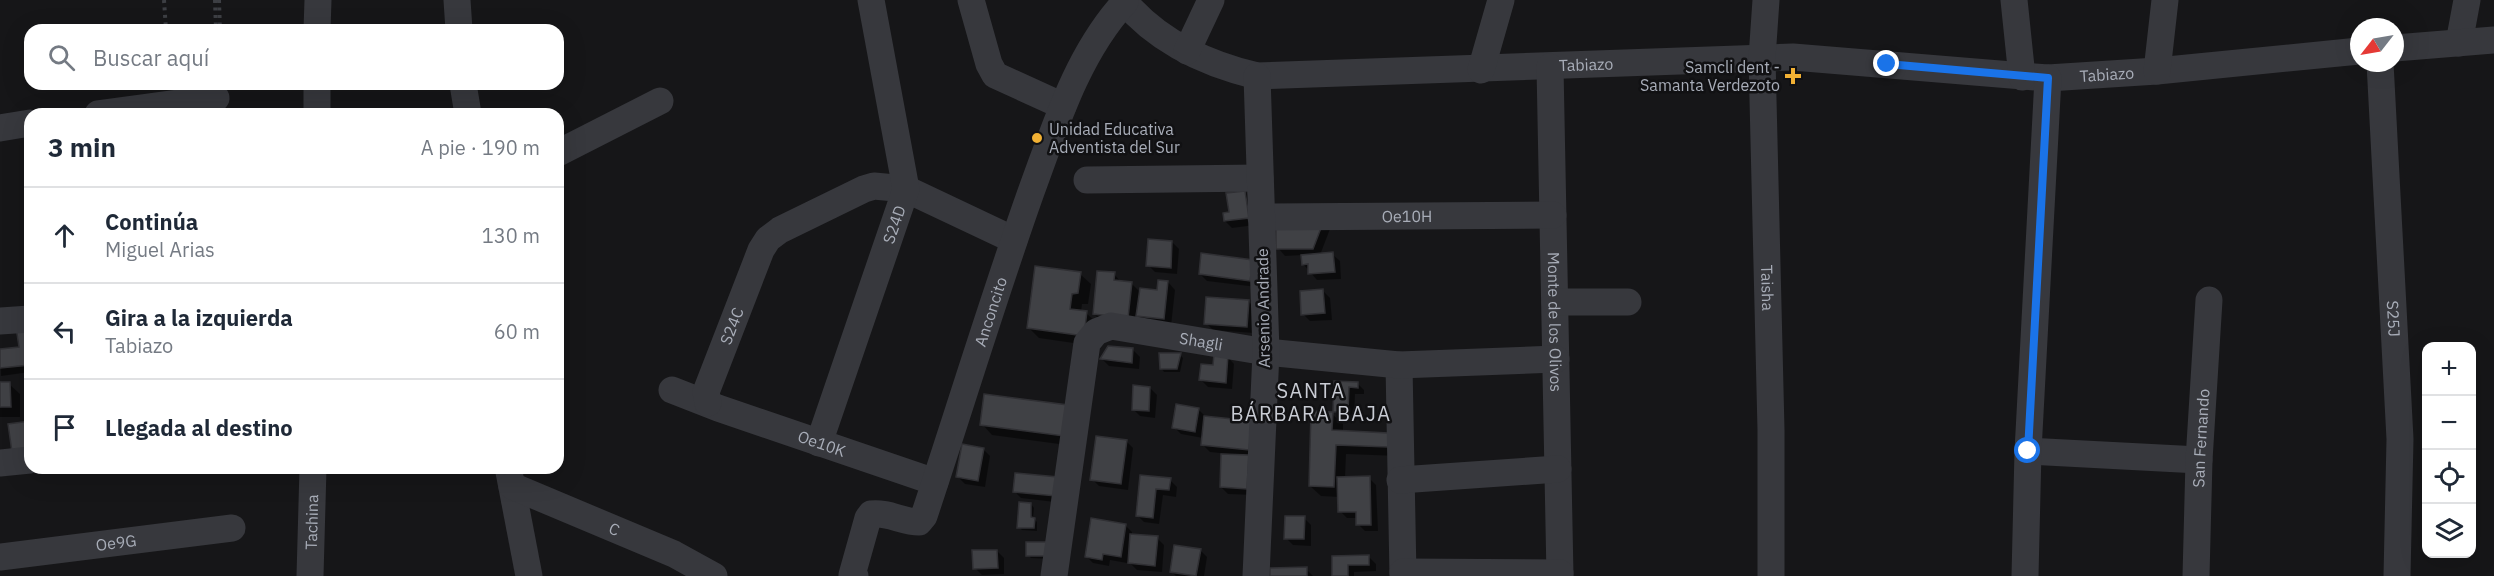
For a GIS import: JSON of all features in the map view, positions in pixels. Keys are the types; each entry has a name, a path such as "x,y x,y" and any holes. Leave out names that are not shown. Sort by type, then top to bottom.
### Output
{"street":[{"path":"317,24 318,0"},
{"path":"457,0 459,24"},
{"name":"S24D","path":"819,443 906,189 871,0"},
{"path":"971,0 989,64 995,75 1063,106"},
{"path":"1187,51 1211,0"},
{"path":"1481,70 1501,0"},
{"name":"Taisha","path":"1766,0 1762,58 1771,430 1771,576"},
{"path":"2014,0 2035,78 2025,576"},
{"path":"2157,71 2165,0"},
{"path":"2459,43 2467,0"},
{"name":"Anconcito","path":"855,576 852,575 871,514 878,513 919,522 924,516 1014,240 1063,106 1104,24 1124,1"},
{"name":"Tabiazo","path":"1124,1 1146,23 1169,41 1228,69 1257,76 1481,70 1793,57 2035,78 2157,71 2350,52"},
{"path":"2404,47 2494,40"},
{"name":"Monte de los Olivos","path":"1550,67 1560,575"},
{"name":"S25J","path":"2380,72 2400,439 2397,576"},
{"name":"Arsenio Andrade","path":"1256,576 1266,352 1257,76"},
{"path":"317,90 317,108"},
{"path":"464,90 467,108"},
{"path":"142,108 216,98"},
{"path":"564,150 660,101"},
{"path":"0,128 24,124"},
{"path":"1087,180 1260,178"},
{"name":"S24C","path":"708,403 706,392 761,250 768,239 780,230 864,189 874,186 906,189"},
{"path":"906,189 1014,240"},
{"name":"Oe10H","path":"1261,217 1553,215"},
{"name":"San Fernando","path":"2196,576 2199,460 2209,300"},
{"path":"1555,302 1628,302"},
{"path":"0,321 24,319"},
{"name":"Shagli","path":"1054,576 1087,343 1096,332 1111,326 1266,352 1399,364 1556,359"},
{"path":"1399,364 1403,574 1560,575"},
{"name":"Oe10K","path":"672,390 935,482"},
{"path":"2028,451 2199,460"},
{"path":"0,464 24,461"},
{"path":"1400,480 1558,469"},
{"name":"Tachina","path":"310,576 313,474"},
{"path":"510,477 529,576"},
{"name":"C","path":"510,477 674,554 714,576"},
{"name":"Oe9G","path":"0,557 232,528"}],"path":[{"path":"164,0 166,24"},
{"path":"217,0 218,24"}],"building":[{"path":"1245,191 1249,218 1224,221 1223,213 1229,212 1226,193"},
{"path":"1276,220 1324,220 1313,249 1276,249"},
{"path":"1148,239 1172,241 1171,268 1146,266"},
{"path":"1333,252 1335,272 1308,274 1308,264 1302,265 1301,255"},
{"path":"1201,253 1253,260 1250,281 1199,274"},
{"path":"1035,266 1081,272 1078,293 1072,294 1070,309 1087,311 1084,336 1027,328"},
{"path":"1097,271 1115,272 1114,280 1132,282 1128,318 1093,314"},
{"path":"1158,280 1168,281 1164,319 1136,316 1140,288 1157,290"},
{"path":"1323,289 1325,313 1301,315 1300,291"},
{"path":"1206,297 1249,300 1247,327 1204,324"},
{"path":"24,326 24,366 0,368 0,349 19,347 16,327"},
{"path":"1108,346 1133,348 1132,363 1100,359"},
{"path":"1159,353 1181,353 1177,369 1160,369"},
{"path":"1214,354 1228,355 1226,383 1199,380 1201,364 1213,365"},
{"path":"1334,381 1358,382 1358,388 1349,387 1348,411 1333,412"},
{"path":"0,382 10,382 11,407 0,407"},
{"path":"1133,385 1150,387 1149,411 1132,410"},
{"path":"984,394 1068,405 1064,436 980,425"},
{"path":"1176,404 1199,408 1195,432 1172,428"},
{"path":"1311,411 1333,412 1332,430 1388,433 1388,447 1336,445 1334,487 1309,486"},
{"path":"1204,416 1252,421 1249,450 1201,445"},
{"path":"24,422 24,451 12,452 8,424"},
{"path":"1096,436 1127,440 1121,484 1090,480"},
{"path":"962,444 984,448 978,481 956,477"},
{"path":"1221,454 1249,455 1247,489 1220,487"},
{"path":"1015,473 1058,477 1056,496 1013,492"},
{"path":"1140,475 1171,478 1169,490 1156,489 1153,518 1136,516"},
{"path":"1370,476 1371,525 1356,525 1356,512 1338,512 1337,477"},
{"path":"1019,502 1031,503 1031,517 1035,518 1034,528 1017,528"},
{"path":"1285,516 1305,516 1304,539 1284,539"},
{"path":"1091,518 1126,524 1121,557 1103,554 1102,560 1085,557"},
{"path":"1130,534 1158,536 1155,566 1128,563"},
{"path":"1026,542 1047,542 1047,556 1026,556"},
{"path":"1174,545 1201,549 1196,576 1170,572"},
{"path":"972,550 997,550 998,568 973,569"},
{"path":"1369,555 1369,565 1348,565 1348,576 1332,576 1332,556"},
{"path":"1307,567 1307,576 1270,576 1270,568"}],"place":[{"name":"Samcli dent - Samanta Verdezoto","path":"1793,76"},
{"name":"Unidad Educativa Adventista del Sur","path":"1037,138"}],"district":[{"name":"SANTA BÁRBARA BAJA","path":"1311,402"}],"route":[{"path":"1887,64 2022,78 2048,78 2028,451"}]}
